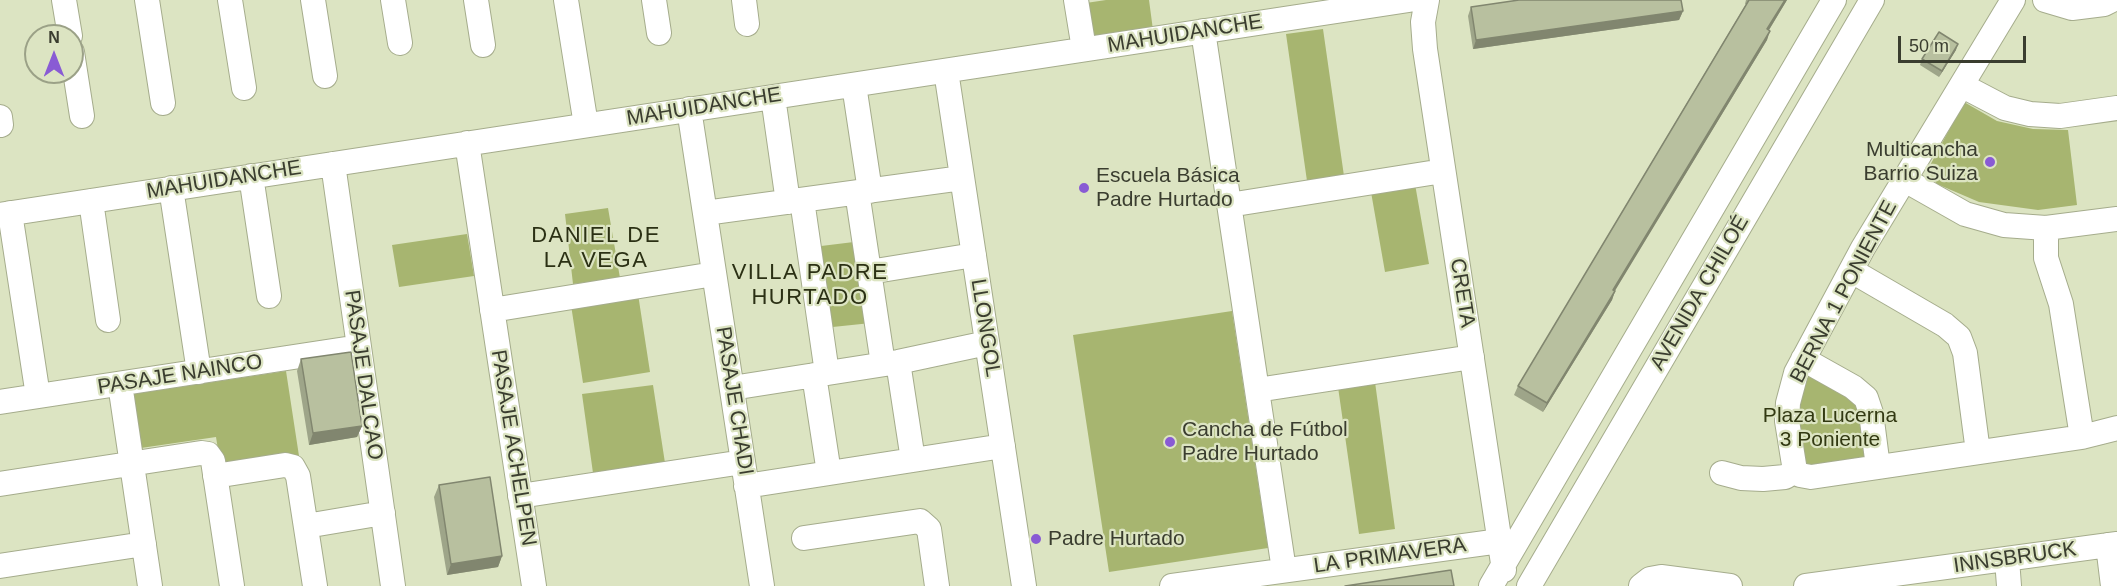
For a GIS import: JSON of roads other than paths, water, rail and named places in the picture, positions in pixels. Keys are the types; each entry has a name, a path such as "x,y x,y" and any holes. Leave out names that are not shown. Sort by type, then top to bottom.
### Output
{"street":[{"path":"64,0 68,24"},
{"path":"147,0 163,104"},
{"path":"230,0 244,88"},
{"path":"313,0 325,76"},
{"path":"393,0 400,43"},
{"path":"476,0 483,45"},
{"path":"566,0 586,125"},
{"path":"654,0 659,33"},
{"path":"744,0 747,24"},
{"path":"1076,0 1084,50"},
{"name":"MAHUIDANCHE","path":"5,214 1409,0"},
{"name":"CRETA","path":"1427,0 1423,36 1505,576"},
{"name":"AVENIDA CHILOÉ","path":"1491,586 1505,576 1834,0"},
{"name":"AVENIDA CHILOÉ","path":"1529,586 1872,0"},
{"name":"BERNA 1 PONIENTE","path":"1795,471 1788,438 1788,403 1803,359 1905,180 2013,0"},
{"path":"2045,0 2072,8 2104,4 2115,0"},
{"path":"1203,31 1284,570"},
{"name":"LLONGOL","path":"946,70 1024,586"},
{"path":"77,84 82,116"},
{"path":"854,85 869,272 913,460"},
{"path":"1963,86 2005,108 2031,114 2060,116 2117,108"},
{"path":"772,97 795,201 820,374 829,473"},
{"name":"PASAJE CHADI","path":"689,109 762,586"},
{"name":"PASAJE ACHELPEN","path":"467,143 534,586"},
{"name":"PASAJE DALCAO","path":"333,164 393,586"},
{"path":"1229,206 1443,171"},
{"path":"251,176 269,296"},
{"path":"705,213 962,178"},
{"path":"1905,180 1947,206 1984,221 2004,225 2046,228 2117,219"},
{"path":"171,188 199,372"},
{"path":"91,201 108,320"},
{"path":"5,214 38,396"},
{"path":"2046,228 2046,258 2061,304 2082,437"},
{"path":"869,272 974,255"},
{"path":"1852,271 1945,325 1959,337 1965,353 1978,452"},
{"path":"492,310 714,274"},
{"path":"732,388 891,363 987,343"},
{"name":"PASAJE NAINCO","path":"0,402 359,347"},
{"path":"1257,390 1472,357"},
{"path":"1803,359 1853,387 1866,398 1871,413 1878,467"},
{"path":"120,384 150,586"},
{"path":"1722,473 1741,478 1763,479 1785,477 1795,471 1800,475 1811,477 2082,437 2117,428"},
{"path":"520,496 745,474 829,473 1003,446"},
{"path":"0,484 201,453 213,466 232,586"},
{"path":"213,466 285,465 293,467 298,476 315,586"},
{"path":"306,526 383,513"},
{"path":"804,538 920,521 929,529 938,586"},
{"name":"LA PRIMAVERA","path":"1172,586 1500,541"},
{"path":"0,566 144,544"},
{"path":"2113,544 2113,586"},
{"name":"INNSBRUCK","path":"1806,586 2113,544"},
{"path":"2007,559 2010,586"},
{"path":"1643,584 1661,577 1731,586"}],"place":[{"name":"Multicancha Barrio Suiza","path":"1990,162"},
{"name":"Escuela Básica Padre Hurtado","path":"1084,188"},
{"name":"Cancha de Fútbol Padre Hurtado","path":"1170,442"},
{"name":"Padre Hurtado","path":"1036,539"}],"district":[{"name":"DANIEL DE LA VEGA","path":"596,248"},
{"name":"VILLA PADRE HURTADO","path":"810,286"}],"park label":[{"name":"Plaza Lucerna 3 Poniente","path":"1830,428"}]}
